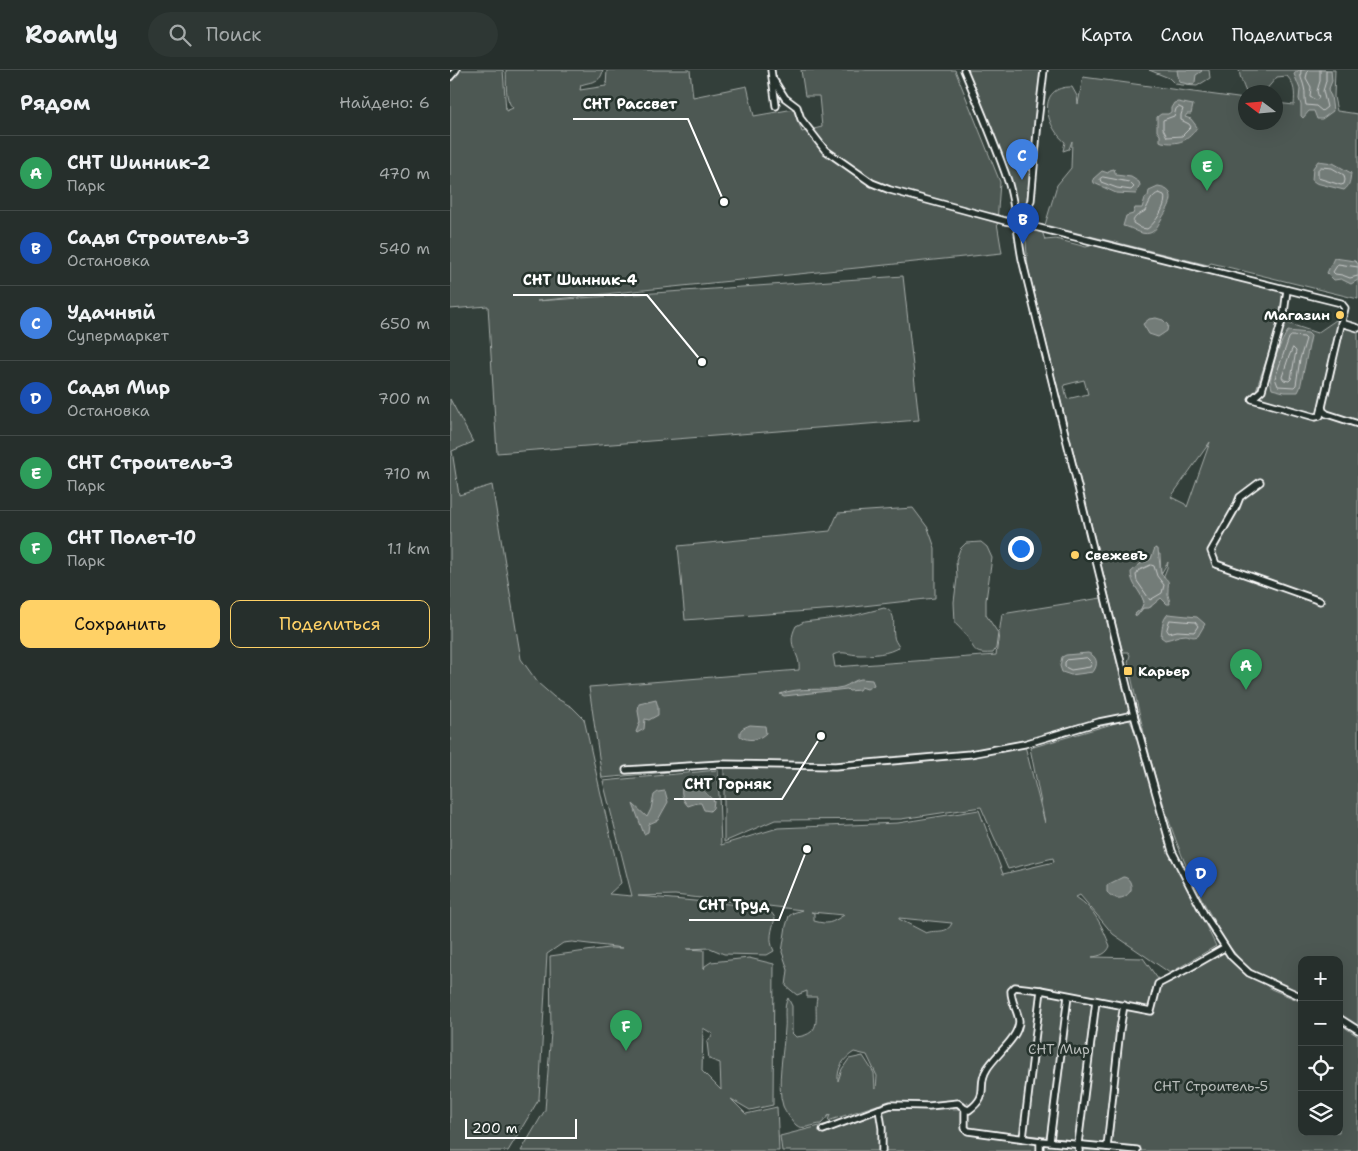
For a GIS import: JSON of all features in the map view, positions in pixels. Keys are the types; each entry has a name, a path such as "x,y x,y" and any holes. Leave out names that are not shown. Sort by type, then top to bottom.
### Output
{"street":[{"path":"450,78 456,70"},
{"path":"771,70 776,106"},
{"path":"964,70 1008,180 1018,223 1017,234 1022,259 1134,715 1172,851 1194,896 1224,948 1236,962 1249,973 1298,995"},
{"path":"1018,223 1025,215 1031,200 1044,70"},
{"path":"773,79 780,92 797,106 801,119 825,150 872,183 908,195 1341,303 1345,308 1320,416 1314,417 1252,399 1262,390 1284,313 1287,290"},
{"path":"775,99 791,102"},
{"path":"1341,323 1358,328"},
{"path":"1322,407 1323,411 1327,414 1358,424"},
{"path":"1260,482 1240,497 1236,508 1211,551 1216,564 1320,601"},
{"path":"626,770 721,764 844,765 970,754 1024,744 1099,722 1134,715"},
{"path":"823,1130 891,1105 929,1106 958,1103 965,1109 970,1110 982,1097 985,1071 1003,1048 1009,1045 1016,1031 1019,1022 1011,998 1011,991 1015,988 1041,990 1151,1011 1158,984 1224,948"},
{"path":"1023,1138 1041,990"},
{"path":"1050,1141 1068,996"},
{"path":"1079,1151 1078,1144 1096,1001"},
{"path":"1107,1147 1124,1005"},
{"path":"1343,1021 1358,1030"},
{"path":"879,1109 882,1128 882,1151"},
{"path":"965,1109 965,1128 968,1132 1137,1150"},
{"path":"1040,1141 1040,1151"}],"green space":[{"path":"450,70 503,70 506,111 513,108 507,95 506,70 603,70 598,79 581,85 580,90 606,86 607,70 690,70 693,97 747,86 754,116 794,109 802,132 822,127 819,96 805,96 801,70 955,70 1000,182 997,223 1002,253 537,301 903,276 919,420 497,453 488,306 450,309"},
{"path":"967,70 1042,70 1025,208 1021,209 1017,204 1008,175"},
{"path":"1149,70 1209,70 1210,78 1197,86 1182,85 1175,84 1169,78"},
{"path":"1239,70 1335,70 1334,97 1337,111 1358,114 1358,299 1045,225 1057,185 1071,168 1072,141 1069,149 1063,151 1065,142 1058,135 1049,117 1049,100 1053,93 1061,88 1072,87 1077,96 1078,104 1083,77 1238,98 1238,130 1283,130 1283,104 1294,105 1294,89 1287,76 1277,77 1270,85 1243,85"},
{"path":"1025,229 1042,231 1045,240 1056,239 1086,247 1093,244 1284,292 1277,329 1255,393 1287,323 1317,333 1336,320 1358,325 1358,1027 1343,1018 1343,956 1298,956 1298,992 1250,969 1237,956 1223,937 1195,885 1182,855 1160,791 1142,726 1128,662 1130,655 1128,652 1123,652 1121,645 1028,268 1026,242 1023,232","holes":["1084,380 1088,394 1067,399 1064,385","1210,442 1187,507 1171,497","1160,554 1161,574 1168,562 1167,568 1151,607 1143,608 1136,617 1135,614 1141,609 1144,602 1140,592 1140,564 1151,559 1152,556"]},
{"path":"450,399 473,442 452,451 459,495 492,485 521,659 538,683 554,697 572,707 584,719 621,883 609,894 632,896 603,781 718,770 721,845 778,828 898,823 979,810 1003,874 1054,862 1053,858 1008,869 981,807 901,819 775,820 724,842 724,767 602,778 589,687 799,670 798,658 792,639 796,626 804,622 852,616 884,608 893,616 894,637 899,647 885,653 860,655 843,653 833,655 835,667 996,655 1002,614 1101,598 1129,712 1067,727 1025,746 1045,823 1030,748 1129,719 1138,737 1169,850 1216,946 1170,973 1113,934 1080,895 1076,897 1093,913 1101,925 1110,946 1103,954 1092,957 1143,958 1158,979 1224,953 1271,989 1298,1000 1298,1136 1343,1136 1343,1026 1358,1036 1358,1151 1140,1151 1140,1146 1139,1148 968,1128 968,1103 914,1104 889,1101 828,1121 830,1114 821,1124 799,1127 784,1108 780,1088 785,1009 788,998 792,1006 792,1033 796,1037 811,1032 816,1023 817,997 807,997 807,991 797,995 786,986 788,970 782,952 786,926 789,916 802,910 675,895 638,896 740,905 753,909 768,910 775,918 771,938 774,951 767,955 724,954 710,948 687,949 704,950 704,969 711,962 749,958 774,964 773,1105 750,1110 731,1099 746,1114 777,1107 779,1151 521,1151 545,1110 551,1032 550,956 608,948 623,948 572,942 563,943 547,954 539,1099 508,1151 450,1151","holes":["811,912 844,915 833,921 823,923 814,921 814,913","899,918 952,923 947,929 926,933","703,1028 713,1034 707,1042 709,1059 720,1063 721,1090 702,1071","854,1052 867,1055 877,1076 876,1089 874,1073 863,1056 849,1059 842,1069 838,1081 840,1068 844,1061"]},
{"path":"913,508 928,528 935,548 935,598 836,609 685,620 678,546 830,531 838,513"},
{"path":"981,542 987,547 992,558 986,600 986,615 998,633 996,648 993,653 977,652 966,634 955,623 956,560 960,549 966,543"},
{"path":"891,1108 961,1109 965,1131 1131,1151 782,1151 780,1136"}],"water":[{"path":"1177,70 1202,71 1196,75 1193,85 1179,82"},
{"path":"1299,70 1331,70 1332,81 1328,91 1331,96 1333,111 1322,119 1317,119 1314,111 1309,111 1303,118 1301,116 1300,89 1294,74"},
{"path":"1174,103 1193,105 1191,114 1187,114 1185,117 1191,119 1197,127 1187,139 1173,143 1162,142 1157,131 1157,117 1171,112"},
{"path":"1318,161 1333,163 1351,173 1349,183 1344,190 1316,183 1312,180 1313,168"},
{"path":"1114,169 1116,175 1131,177 1139,182 1140,185 1136,194 1116,193 1094,183 1093,179 1102,171 1108,173"},
{"path":"1158,187 1169,192 1171,200 1156,229 1146,234 1123,226 1126,216 1133,214 1135,208 1142,208 1149,191"},
{"path":"1334,258 1355,261 1358,264 1358,280 1351,284 1341,279 1334,280 1327,273"},
{"path":"1149,319 1163,320 1168,325 1167,331 1158,337 1149,334 1143,324"},
{"path":"1288,331 1308,333 1311,336 1298,392 1284,392 1272,389 1271,384 1275,360"},
{"path":"1155,548 1158,549 1161,574 1168,582 1170,604 1167,604 1161,598 1149,608 1143,608 1136,617 1135,614 1141,609 1144,602 1132,580 1131,572 1140,564 1151,559"},
{"path":"1168,614 1197,617 1205,624 1198,636 1183,635 1165,640 1161,637 1163,622"},
{"path":"1088,653 1096,661 1093,672 1071,675 1062,672 1060,666 1062,657"},
{"path":"861,679 872,680 874,685 867,689 861,687 859,690 849,691 847,689 784,696 780,694 795,690 843,687"},
{"path":"656,700 658,715 649,720 645,719 644,729 637,733 640,722 639,704"},
{"path":"750,725 765,726 766,733 753,739 746,739 740,736 742,729"},
{"path":"686,780 698,786 714,801 713,808 710,811 704,810 701,803 688,806 682,797 682,786"},
{"path":"665,791 668,802 658,820 649,824 648,832 644,834 633,804 647,817 654,795"},
{"path":"1123,877 1130,881 1131,890 1126,896 1120,898 1113,897 1107,892 1107,885"}],"place":[{"name":"Удачный","path":"1022,180"},
{"name":"СНТ Строитель-3","path":"1207,191"},
{"name":"СНТ Рассвет","path":"724,202"},
{"name":"Сады Строитель-3","path":"1023,244"},
{"name":"Магазин","path":"1340,315"},
{"name":"СНТ Шинник-4","path":"702,362"},
{"name":"СвежевЪ","path":"1075,555"},
{"name":"Карьер","path":"1128,671"},
{"name":"СНТ Шинник-2","path":"1246,690"},
{"name":"СНТ Горняк","path":"821,736"},
{"name":"СНТ Труд","path":"807,849"},
{"name":"Сады Мир","path":"1201,898"},
{"name":"СНТ Полет-10","path":"626,1051"}],"park label":[{"name":"СНТ Мир","path":"1059,1049"},
{"name":"СНТ Строитель-5","path":"1211,1086"}]}
